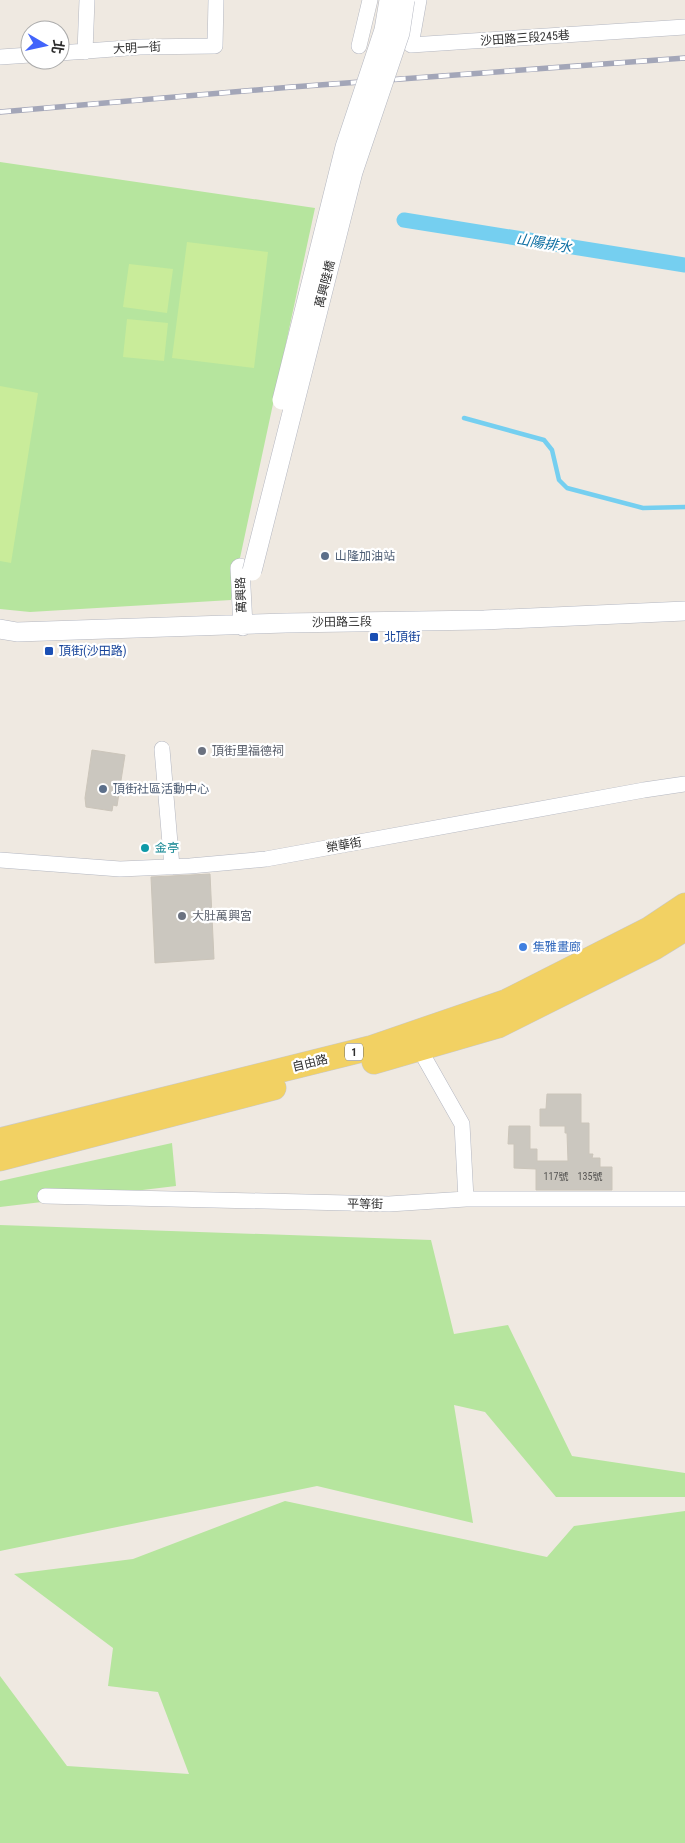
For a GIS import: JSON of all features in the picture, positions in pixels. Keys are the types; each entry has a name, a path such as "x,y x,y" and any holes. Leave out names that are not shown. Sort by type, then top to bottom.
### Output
{"main road":[{"name":"自由路","path":"0,1159 420,1050 498,1026 624,952 649,929 685,905"},
{"name":"自由路","path":"0,1140 370,1048 507,1001 624,952 654,948 685,929"}],"street":[{"path":"85,52 87,0"},
{"name":"大明一街","path":"70,53 140,47 215,46 216,0"},
{"path":"359,46 370,0"},
{"name":"萬興陸橋","path":"246,570 345,147 384,30 389,0"},
{"name":"萬興陸橋","path":"246,570 353,172 400,33 405,0"},
{"name":"沙田路三段245巷","path":"420,0 410,46 685,27"},
{"path":"0,57 20,56"},
{"name":"萬興路","path":"243,626 246,570"},
{"name":"沙田路三段","path":"0,629 27,632 296,623 484,620 685,611"},
{"path":"162,749 172,867"},
{"name":"榮華街","path":"0,860 120,869 172,867 266,859 685,784"},
{"path":"420,1050 462,1124 466,1198"},
{"name":"平等街","path":"45,1196 389,1204 466,1198 685,1199"}],"green space":[{"path":"0,162 315,208 231,600 30,612 0,609"},
{"path":"187,242 268,252 254,368 172,358"},
{"path":"129,264 173,269 167,313 123,307"},
{"path":"127,319 168,323 164,361 123,357"},
{"path":"0,386 38,393 11,563 0,561"},
{"path":"172,1143 176,1186 0,1207 0,1181"},
{"path":"0,1225 431,1240 454,1334 508,1325 572,1456 685,1473 685,1497 556,1497 485,1412 454,1405 473,1523 317,1486 0,1551"},
{"path":"285,1501 547,1557 574,1526 685,1511 685,1843 0,1843 0,1676 67,1766 189,1774 158,1692 108,1686 113,1648 14,1574 133,1559"}],"building":[{"name":"頂街社區活動中心","path":"92,750 125,755 117,806 113,805 112,811 86,807 85,798"},
{"name":"大肚萬興宮","path":"210,874 214,959 155,963 151,877"},
{"path":"547,1094 581,1094 581,1123 589,1123 589,1154 593,1154 592,1158 600,1158 600,1167 612,1167 612,1190 536,1190 536,1169 514,1168 514,1144 508,1144 509,1126 530,1126 530,1149 537,1149 537,1161 568,1161 565,1126 540,1126 540,1109 546,1109"}],"waterway":[{"name":"山陽排水","path":"404,220 685,265"},
{"path":"464,418 544,440 552,450 559,480 567,488 643,508 685,507"}],"railway":[{"path":"0,112 292,87 685,58"}],"place":[{"name":"山隆加油站","path":"325,556"},
{"name":"北頂街","path":"374,637"},
{"name":"頂街(沙田路)","path":"49,651"},
{"name":"頂街里福德祠","path":"202,751"},
{"name":"頂街社區活動中心","path":"103,789"},
{"name":"金亭","path":"145,848"},
{"name":"大肚萬興宮","path":"182,916"},
{"name":"集雅畫廊","path":"523,947"}]}
